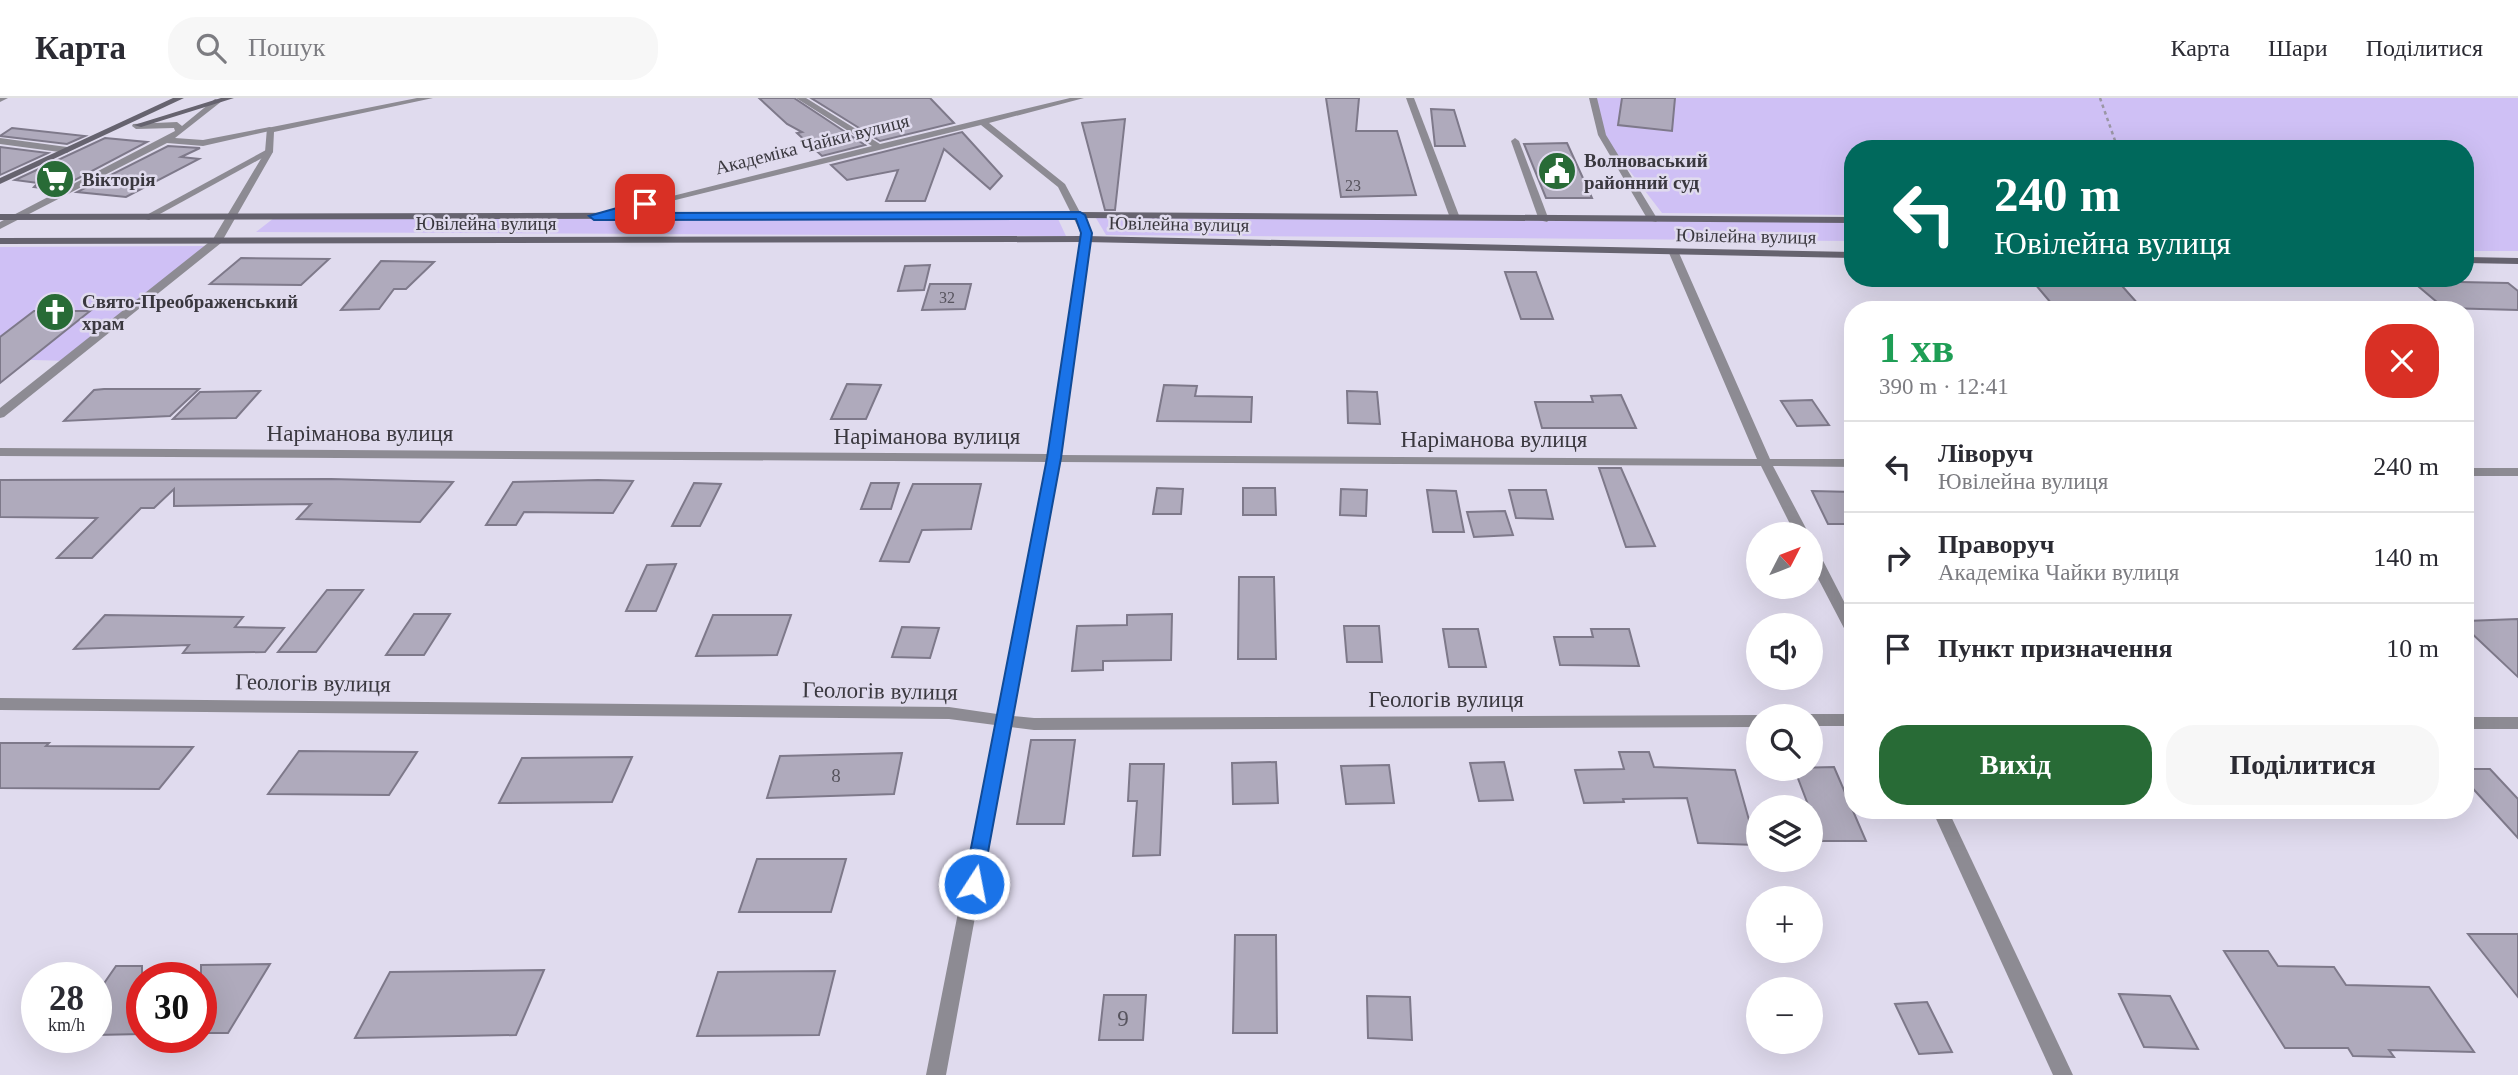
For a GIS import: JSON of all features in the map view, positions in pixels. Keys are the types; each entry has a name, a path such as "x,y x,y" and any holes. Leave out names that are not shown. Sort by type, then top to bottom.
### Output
{"street":[{"path":"0,181 180,98"},
{"path":"87,141 230,98"},
{"path":"166,140 203,143 429,98"},
{"path":"800,98 877,146"},
{"name":"Академіка Чайки вулиця","path":"594,216 1080,98"},
{"path":"1410,98 1455,218"},
{"path":"1593,98 1602,135 1653,220"},
{"path":"0,226 180,132 218,101"},
{"path":"936,1075 1054,458 1085,239 1080,215 1062,186 983,122"},
{"path":"136,126 170,124 177,125 180,132"},
{"path":"0,414 216,241 270,152 270,130"},
{"path":"0,141 66,150"},
{"path":"1515,141 1544,220"},
{"path":"146,218 270,152"},
{"name":"Ювілейна вулиця","path":"0,217 1080,215 1844,220"},
{"name":"Ювілейна вулиця","path":"0,241 1085,239 1844,255"},
{"path":"1674,253 1765,462 1796,522"},
{"path":"2474,260 2518,261"},
{"name":"Наріманова вулиця","path":"0,452 1844,463"},
{"path":"2474,472 2518,472"},
{"path":"1824,576 1844,615"},
{"name":"Геологів вулиця","path":"0,704 950,713 1034,724 1746,720"},
{"path":"1823,720 1844,720"},
{"path":"2474,723 2518,723"},
{"path":"1944,819 2063,1075"}],"path":[{"path":"2100,98 2115,140"}],"shaded area":[{"path":"1593,98 2518,98 2518,251 2474,251 2474,140 1844,140 1844,215 1662,213 1602,135"},
{"path":"274,218 1058,219 1066,236 256,232"},
{"path":"1096,218 1844,221 1844,241 1106,235"},
{"path":"210,246 67,361 0,359 0,247"}],"building":[{"path":"759,98 794,98 865,145 822,156 797,133 802,132 787,124"},
{"path":"811,98 930,98 954,123 880,141"},
{"path":"1326,98 1359,98 1356,131 1397,131 1416,195 1341,197"},
{"path":"1622,98 1675,98 1672,131 1618,125"},
{"path":"1431,109 1454,110 1465,146 1435,146"},
{"path":"1125,119 1115,210 1105,210 1082,123"},
{"path":"12,128 85,136 67,144 0,136"},
{"path":"962,132 1002,176 990,189 944,149 925,201 886,201 898,170 847,180 831,165"},
{"path":"105,138 147,142 56,190 34,187 38,183 15,180"},
{"name":"Волноваський районний суд","path":"1567,143 1592,198 1546,198 1524,144"},
{"path":"168,146 200,148 181,157 199,159 126,197 77,192"},
{"path":"0,147 48,153 0,175"},
{"path":"241,258 329,259 301,285 210,284"},
{"path":"381,261 434,262 406,289 394,289 379,309 341,310"},
{"path":"930,265 924,290 898,291 905,266"},
{"path":"1505,272 1536,272 1553,319 1521,319"},
{"path":"2474,282 2508,283 2518,291 2518,310 2474,309 2474,301 2436,301 2419,287 2474,287"},
{"path":"930,284 971,284 965,309 922,310"},
{"path":"2038,287 2123,287 2135,301 2049,301"},
{"path":"34,311 90,311 0,383 0,337"},
{"path":"847,384 881,385 866,419 831,419"},
{"path":"1164,385 1197,386 1195,396 1252,397 1251,422 1157,421"},
{"path":"199,389 170,416 64,421 94,390"},
{"path":"260,391 236,418 173,419 200,392"},
{"path":"1347,391 1377,392 1380,424 1348,423"},
{"path":"1621,395 1636,428 1542,428 1535,402 1593,402 1591,396"},
{"path":"1812,400 1829,425 1797,426 1781,401"},
{"path":"1599,468 1621,468 1655,546 1626,547"},
{"path":"331,479 453,482 420,522 297,519 311,504 174,506 174,489 154,508 141,508 92,558 57,558 97,518 0,517 0,480"},
{"path":"633,481 613,513 524,512 516,525 486,525 513,482"},
{"path":"694,483 721,484 700,526 672,526"},
{"path":"871,483 899,483 891,509 861,509"},
{"path":"913,484 981,484 971,529 922,530 909,562 880,561"},
{"path":"1157,488 1183,489 1181,514 1153,514"},
{"path":"1243,488 1275,488 1276,515 1243,515"},
{"path":"1341,489 1367,490 1366,516 1340,515"},
{"path":"1427,490 1456,491 1464,532 1433,532"},
{"path":"1509,490 1546,490 1553,519 1516,518"},
{"path":"1812,491 1844,492 1844,524 1828,524"},
{"path":"1505,511 1513,535 1474,537 1467,512"},
{"path":"676,564 656,611 626,611 647,565"},
{"path":"1239,577 1274,577 1276,659 1238,659"},
{"path":"327,590 363,590 316,652 278,652"},
{"path":"414,614 450,614 424,655 386,655"},
{"path":"1172,614 1171,660 1103,661 1103,670 1072,671 1077,626 1127,625 1127,615"},
{"path":"105,615 243,617 235,627 284,628 265,652 183,653 189,645 74,649"},
{"path":"713,615 791,615 777,655 696,656"},
{"path":"2518,619 2518,677 2474,636 2474,621"},
{"path":"1344,626 1379,626 1382,662 1347,662"},
{"path":"902,627 939,628 930,658 892,657"},
{"path":"1443,629 1478,629 1486,667 1449,667"},
{"path":"1591,629 1629,629 1639,666 1560,665 1554,637 1593,637"},
{"path":"1031,740 1075,740 1064,824 1017,824"},
{"path":"0,743 193,747 159,789 0,788"},
{"path":"299,751 417,752 389,795 268,794"},
{"path":"1619,752 1649,752 1654,767 1735,770 1746,809 1746,845 1698,843 1687,798 1623,799 1624,802 1584,803 1575,770 1624,769"},
{"path":"902,753 894,794 767,798 780,756"},
{"path":"632,757 612,802 499,803 522,758"},
{"path":"1276,762 1278,803 1233,804 1232,763"},
{"path":"1504,762 1513,800 1479,801 1470,763"},
{"path":"1130,764 1164,764 1160,855 1133,856 1137,801 1128,801"},
{"path":"1389,765 1394,803 1346,804 1341,766"},
{"path":"1823,767 1834,767 1844,790 1844,819 1856,819 1866,841 1823,841 1823,795 1804,795 1799,781 1823,781"},
{"path":"2474,769 2490,769 2518,799 2518,838 2474,790"},
{"path":"757,859 846,859 831,912 739,912"},
{"path":"2468,934 2518,934 2518,997"},
{"path":"1235,935 1276,935 1277,1033 1233,1033"},
{"path":"2224,951 2268,951 2278,966 2334,967 2346,985 2429,987 2474,1052 2389,1050 2394,1057 2353,1056 2348,1048 2285,1048"},
{"path":"270,964 228,1033 217,1033 217,965"},
{"path":"116,966 126,966 126,1034 112,1035 112,972"},
{"path":"544,970 516,1035 355,1038 390,972"},
{"path":"835,971 819,1035 697,1036 718,972"},
{"path":"2119,994 2170,996 2198,1049 2144,1047"},
{"path":"1104,995 1146,995 1143,1040 1099,1040"},
{"path":"1367,996 1410,997 1412,1040 1368,1038"},
{"path":"1927,1002 1952,1052 1919,1054 1895,1004"}],"place":[{"name":"Волноваський районний суд","path":"1557,171"},
{"name":"Вікторія","path":"55,179"},
{"name":"Свято-Преображенський храм","path":"55,312"}],"route":[{"path":"645,204 594,216 1080,215 1086,233 1054,458 974,884"}]}
